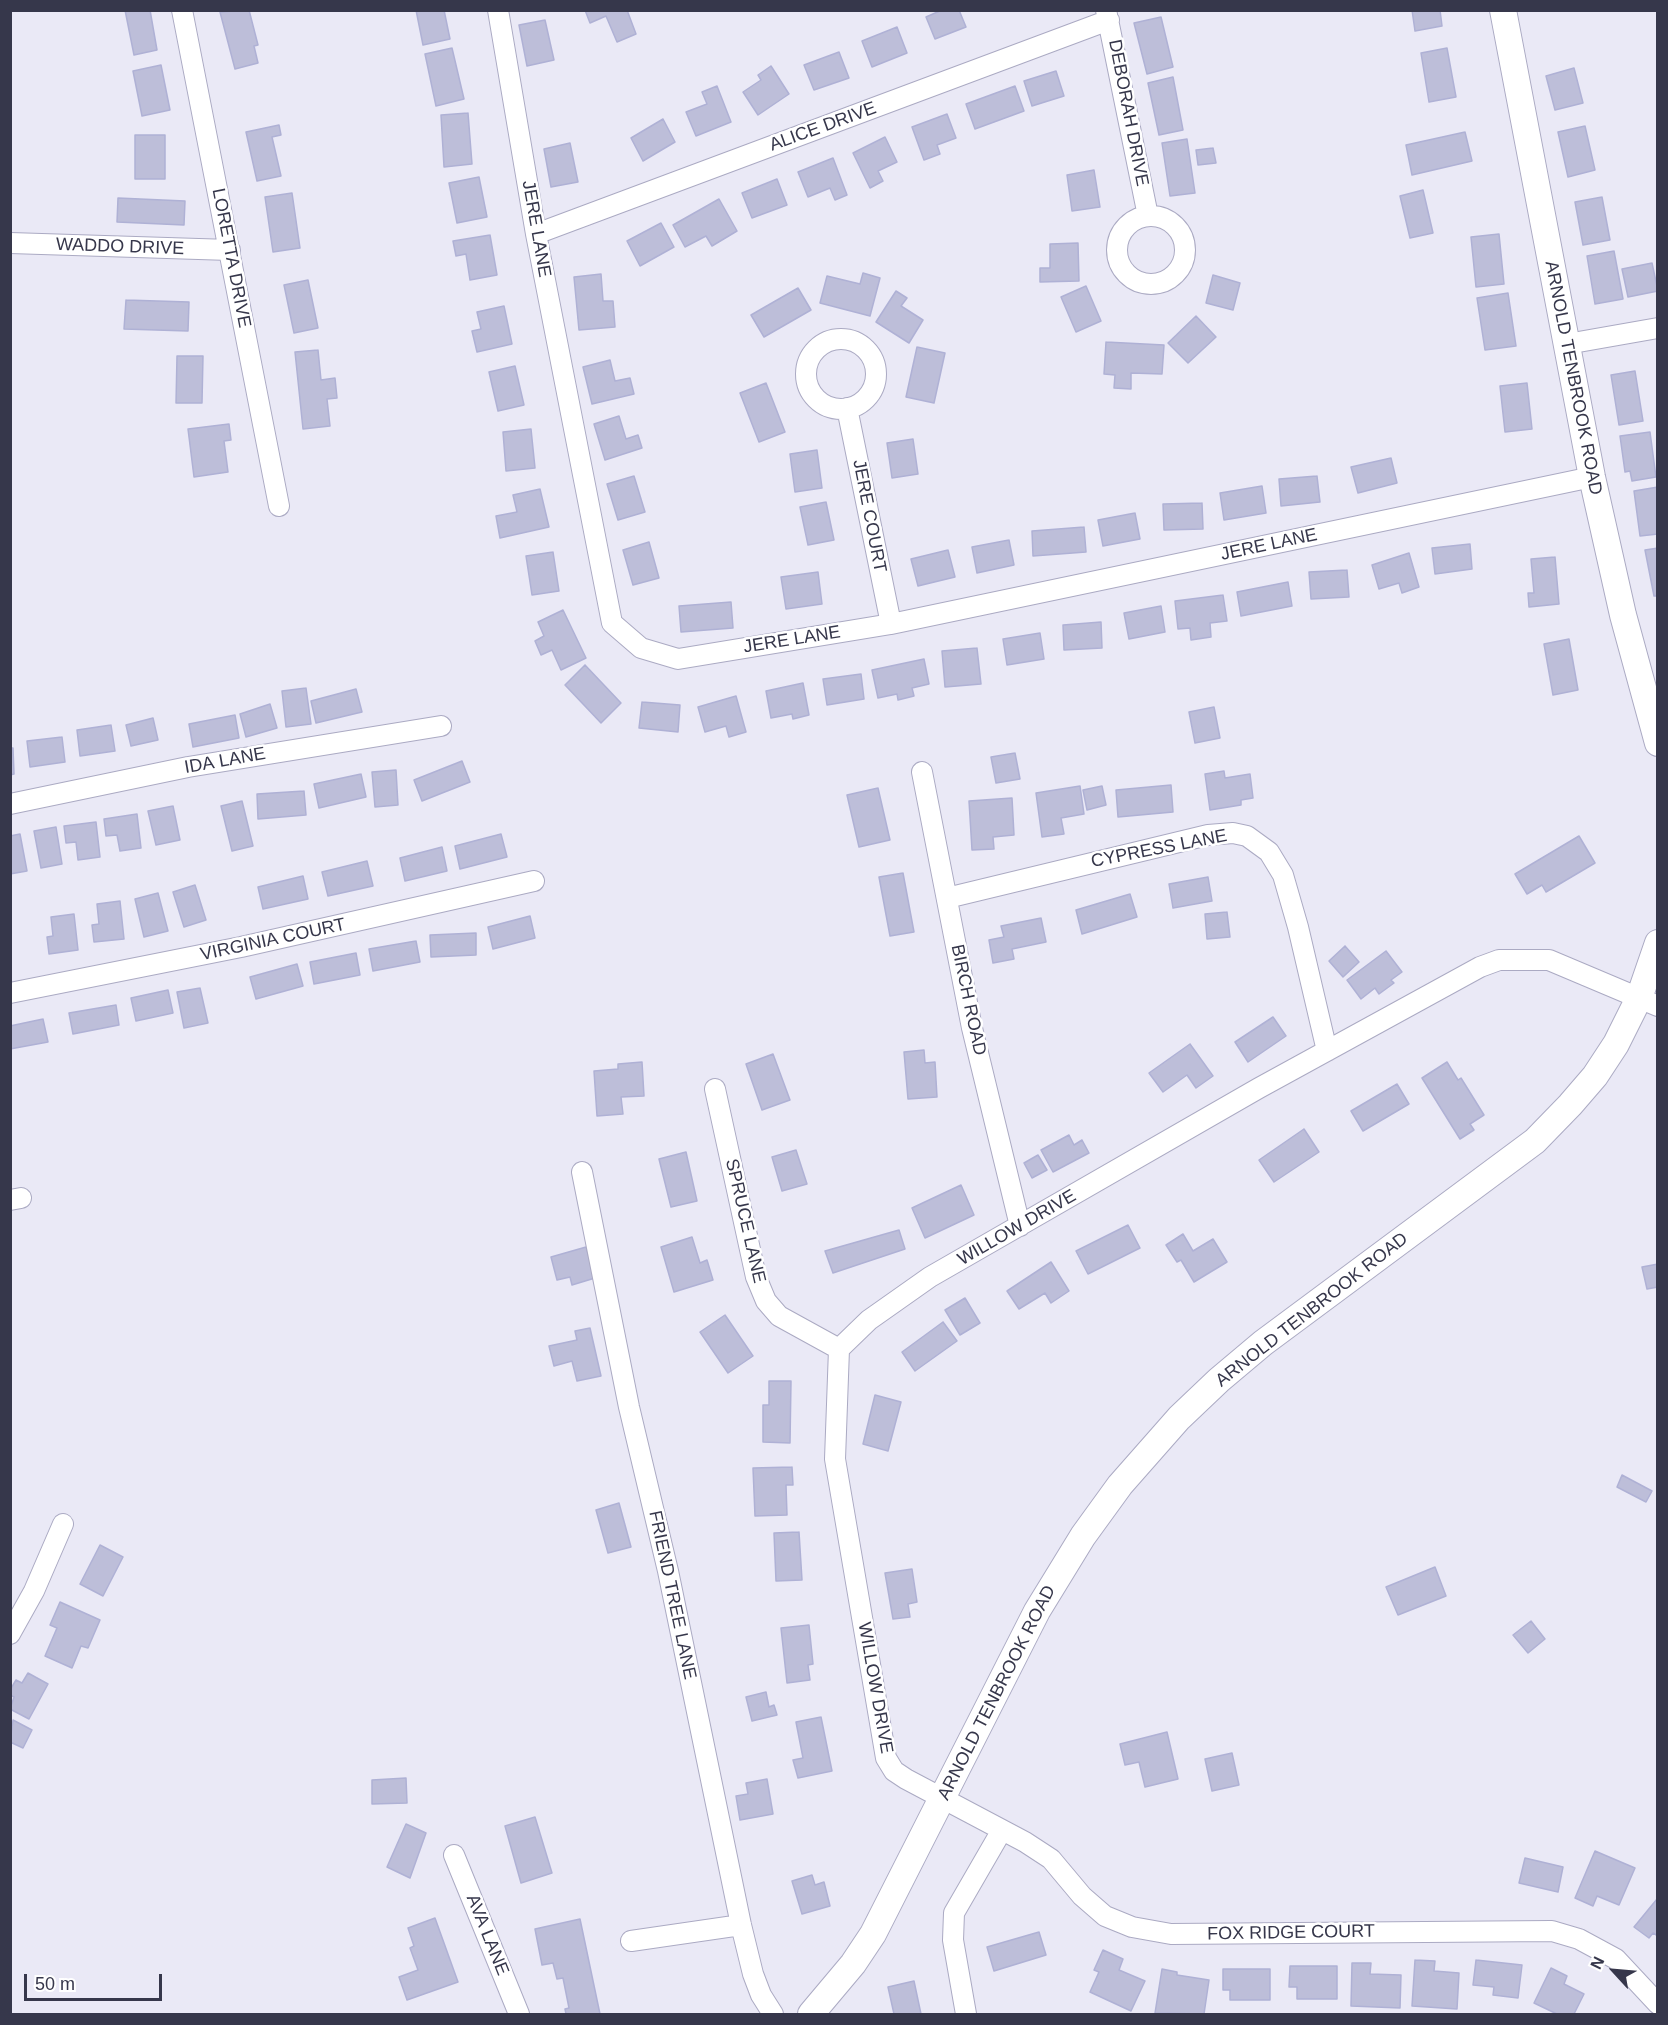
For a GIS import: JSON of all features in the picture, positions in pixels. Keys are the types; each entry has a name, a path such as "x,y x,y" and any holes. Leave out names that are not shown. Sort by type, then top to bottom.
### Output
{"street":[{"name":"LORETTA DRIVE","path":"182,10 279,506"},
{"name":"JERE LANE","path":"498,10 536,234 612,623 641,648 678,659 891,624 1592,477"},
{"name":"ARNOLD TENBROOK ROAD","path":"1503,10 1592,477 1649,674 1658,743"},
{"name":"ALICE DRIVE","path":"536,234 1108,15"},
{"name":"DEBORAH DRIVE","path":"1108,15 1148,216"},
{"name":"WADDO DRIVE","path":"10,243 230,250"},
{"path":"1566,344 1658,328"},
{"name":"JERE COURT","path":"848,408 891,624"},
{"name":"IDA LANE","path":"10,804 188,767 441,726"},
{"name":"BIRCH ROAD","path":"922,772 972,1028 1020,1226"},
{"name":"CYPRESS LANE","path":"947,898 1208,835 1233,833 1247,836 1269,852 1283,876 1298,927 1327,1051"},
{"name":"VIRGINIA COURT","path":"10,993 241,947 534,881"},
{"name":"ARNOLD TENBROOK ROAD","path":"811,2014 847,1972 873,1934 1053,1584 1105,1505 1141,1460 1200,1398 1263,1343 1535,1141 1595,1076 1648,1002 1658,943"},
{"name":"WILLOW DRIVE","path":"942,1799 894,1771 886,1758 880,1733 835,1459 839,1349 882,1310 930,1277 1327,1051 1480,967 1499,960 1549,960 1648,1002"},
{"name":"SPRUCE LANE","path":"716,1089 756,1277 766,1301 779,1316 839,1349"},
{"name":"FRIEND TREE LANE","path":"582,1172 629,1407 668,1571 741,1925 753,1974 761,1995 773,2014"},
{"path":"10,1634 34,1591 63,1524"},
{"name":"FOX RIDGE COURT","path":"942,1799 1051,1859 1082,1896 1105,1916 1132,1927 1171,1934 1552,1931 1579,1939 1616,1959 1658,2004"},
{"path":"966,2014 953,1940 954,1913 1002,1830"},
{"name":"AVA LANE","path":"454,1855 519,2014"},
{"path":"631,1941 741,1925"}],"building":[{"path":"125,10 150,10 157,50 134,55"},
{"path":"249,10 258,45 254,46 258,63 235,69 220,12"},
{"path":"416,10 444,10 450,39 423,45"},
{"path":"585,10 627,10 636,34 617,42 606,16 590,23"},
{"path":"942,10 959,10 966,27 935,39 926,17"},
{"path":"1412,10 1440,10 1442,26 1415,31"},
{"path":"1161,17 1173,67 1147,74 1134,23"},
{"path":"545,20 554,60 527,66 519,25"},
{"path":"897,27 907,53 872,67 862,41"},
{"path":"452,48 464,99 436,106 425,54"},
{"path":"1447,48 1456,97 1429,102 1421,53"},
{"path":"839,52 849,78 814,90 804,65"},
{"path":"161,65 170,110 142,116 133,71"},
{"path":"771,66 789,94 758,115 743,92 761,80 758,75"},
{"path":"1574,68 1583,103 1555,110 1546,76"},
{"path":"1056,71 1064,96 1032,106 1024,81"},
{"path":"1173,77 1183,130 1159,135 1148,83"},
{"path":"717,86 731,122 696,136 686,112 707,104 702,92"},
{"path":"1015,86 1024,111 975,129 966,104"},
{"path":"468,113 472,164 444,167 441,115"},
{"path":"947,114 956,138 937,145 940,154 924,160 912,127"},
{"path":"663,119 675,142 643,161 631,138"},
{"path":"279,125 281,135 272,137 281,176 257,181 246,132"},
{"path":"1585,126 1595,170 1568,177 1558,132"},
{"path":"1465,132 1472,161 1412,175 1406,145"},
{"path":"135,135 165,135 165,179 135,179"},
{"path":"885,137 897,162 878,171 883,181 870,188 853,153"},
{"path":"1187,139 1195,193 1170,196 1162,143"},
{"path":"570,143 578,182 551,187 544,149"},
{"path":"1213,148 1216,163 1198,165 1196,150"},
{"path":"833,158 847,195 835,200 830,188 808,197 798,172"},
{"path":"1094,170 1100,207 1072,211 1067,175"},
{"path":"479,177 487,217 457,223 449,183"},
{"path":"777,179 787,205 752,218 742,193"},
{"path":"1423,190 1433,233 1410,238 1400,196"},
{"path":"292,193 300,248 273,252 265,197"},
{"path":"1602,197 1610,240 1583,245 1575,202"},
{"path":"118,198 185,201 184,225 117,222"},
{"path":"719,199 737,231 712,246 706,236 685,247 673,225"},
{"path":"661,223 674,247 640,266 627,241"},
{"path":"1499,234 1504,284 1476,287 1471,237"},
{"path":"490,235 497,275 470,280 466,254 456,256 453,241"},
{"path":"1078,243 1079,281 1040,282 1040,268 1050,268 1050,244"},
{"path":"1614,251 1623,299 1595,304 1587,256"},
{"path":"1652,263 1658,291 1628,297 1622,269"},
{"path":"863,273 880,278 870,316 820,303 827,276 860,284"},
{"path":"601,274 603,301 613,301 615,327 579,330 574,277"},
{"path":"1213,275 1240,283 1233,310 1206,303"},
{"path":"308,280 318,328 294,333 284,285"},
{"path":"1086,286 1101,321 1076,332 1061,297"},
{"path":"798,288 811,310 764,337 751,315"},
{"path":"896,291 907,298 901,306 923,320 909,343 876,322"},
{"path":"1508,293 1516,346 1485,350 1477,298"},
{"path":"126,300 189,302 188,331 124,329"},
{"path":"504,306 512,344 477,352 472,331 481,329 477,312"},
{"path":"1196,316 1216,337 1188,363 1168,343"},
{"path":"1106,342 1164,345 1162,374 1131,373 1131,389 1114,388 1115,375 1104,374"},
{"path":"917,347 945,353 934,403 906,397"},
{"path":"318,350 321,380 335,378 337,398 327,399 330,426 303,429 295,352"},
{"path":"177,356 203,356 202,403 176,403"},
{"path":"610,360 615,381 630,378 634,394 592,404 583,367"},
{"path":"515,366 524,405 498,411 489,372"},
{"path":"1635,371 1643,421 1619,425 1611,375"},
{"path":"766,383 785,432 759,442 740,393"},
{"path":"1527,383 1532,429 1505,432 1500,386"},
{"path":"619,416 626,439 638,435 642,448 605,460 594,424"},
{"path":"229,424 231,440 224,441 228,472 194,477 188,429"},
{"path":"531,429 535,468 506,471 503,432"},
{"path":"1650,432 1656,477 1632,481 1630,471 1625,472 1620,436"},
{"path":"913,439 918,474 892,478 887,443"},
{"path":"817,450 822,488 795,492 790,454"},
{"path":"1391,458 1397,483 1358,493 1351,467"},
{"path":"634,476 645,512 618,520 607,484"},
{"path":"1317,476 1320,502 1281,506 1279,479"},
{"path":"1262,486 1266,513 1224,520 1220,493"},
{"path":"1658,487 1658,534 1640,536 1634,491"},
{"path":"540,489 549,527 500,538 496,516 517,512 513,495"},
{"path":"826,502 834,540 808,545 800,507"},
{"path":"1202,503 1203,529 1164,530 1163,504"},
{"path":"1135,513 1140,539 1103,546 1098,520"},
{"path":"1084,527 1086,552 1033,556 1032,531"},
{"path":"1009,540 1014,565 977,573 972,547"},
{"path":"649,542 659,578 633,585 623,550"},
{"path":"1470,544 1472,569 1435,574 1432,548"},
{"path":"1658,548 1658,596 1654,596 1645,550"},
{"path":"948,550 955,577 918,586 911,559"},
{"path":"553,552 559,591 532,595 526,556"},
{"path":"1409,553 1419,587 1402,593 1399,583 1379,589 1372,565"},
{"path":"1555,557 1559,604 1529,607 1528,593 1534,593 1531,559"},
{"path":"1347,570 1349,597 1311,599 1309,572"},
{"path":"818,572 822,604 786,609 781,577"},
{"path":"1288,582 1292,606 1241,616 1237,592"},
{"path":"1223,595 1227,621 1210,623 1211,637 1191,640 1190,628 1178,629 1175,601"},
{"path":"731,602 733,628 681,632 679,606"},
{"path":"1161,606 1165,632 1129,639 1124,613"},
{"path":"563,610 586,658 561,670 552,650 541,655 535,641 544,636 538,622"},
{"path":"1101,622 1102,648 1064,650 1063,625"},
{"path":"1040,633 1044,659 1007,665 1003,639"},
{"path":"1569,639 1578,690 1553,695 1544,644"},
{"path":"977,648 981,684 945,687 942,651"},
{"path":"924,659 929,684 912,688 914,696 898,700 897,694 878,698 872,670"},
{"path":"585,665 621,703 601,723 565,685"},
{"path":"861,674 864,699 827,705 823,679"},
{"path":"803,683 809,715 793,719 792,714 771,718 766,691"},
{"path":"306,688 311,724 286,727 282,691"},
{"path":"356,689 362,712 316,723 311,701"},
{"path":"736,696 746,732 729,737 726,726 705,732 698,707"},
{"path":"642,702 680,705 678,732 639,728"},
{"path":"270,704 277,728 246,737 240,714"},
{"path":"1214,707 1220,738 1195,743 1189,712"},
{"path":"235,715 239,738 193,747 189,724"},
{"path":"153,718 158,740 131,746 126,725"},
{"path":"111,725 115,751 80,756 77,730"},
{"path":"62,737 65,762 30,767 27,741"},
{"path":"10,748 13,748 14,774 10,775"},
{"path":"1015,753 1020,779 996,783 991,757"},
{"path":"462,761 470,782 422,801 414,780"},
{"path":"396,770 398,805 375,807 372,772"},
{"path":"1224,771 1225,778 1250,774 1253,798 1241,800 1241,805 1210,810 1205,774"},
{"path":"361,774 366,797 319,808 314,784"},
{"path":"1171,785 1173,812 1118,817 1116,790"},
{"path":"1080,786 1084,814 1061,818 1064,834 1042,837 1036,793"},
{"path":"1102,786 1106,805 1087,810 1083,790"},
{"path":"878,788 890,840 859,847 847,795"},
{"path":"304,791 306,815 258,819 257,794"},
{"path":"1012,798 1014,835 993,837 994,849 972,850 969,801"},
{"path":"242,801 253,846 232,851 221,806"},
{"path":"173,806 180,840 156,845 148,811"},
{"path":"137,814 141,848 120,851 117,835 106,836 104,819"},
{"path":"96,822 100,857 78,860 76,842 66,843 64,826"},
{"path":"56,827 62,864 41,868 34,831"},
{"path":"20,834 27,871 10,874 10,836"},
{"path":"501,834 507,857 460,869 455,846"},
{"path":"1579,836 1595,863 1546,892 1542,885 1527,894 1515,874"},
{"path":"442,847 447,871 405,881 400,858"},
{"path":"367,861 373,886 328,896 322,872"},
{"path":"903,873 914,932 890,936 879,877"},
{"path":"303,876 308,899 263,909 258,887"},
{"path":"1208,877 1212,901 1173,908 1169,884"},
{"path":"195,885 206,920 184,927 173,892"},
{"path":"158,893 168,931 144,937 135,899"},
{"path":"1130,894 1137,917 1082,934 1076,910"},
{"path":"120,901 124,939 94,942 92,925 99,924 97,904"},
{"path":"1227,912 1230,937 1207,939 1205,914"},
{"path":"74,914 78,950 49,954 47,937 53,936 51,917"},
{"path":"530,916 535,938 493,949 488,927"},
{"path":"1041,918 1046,942 1012,949 1014,959 993,963 989,940 1004,937 1001,926"},
{"path":"476,933 476,955 431,957 430,935"},
{"path":"416,941 420,962 373,971 369,949"},
{"path":"1345,946 1359,962 1343,977 1329,961"},
{"path":"1386,951 1402,972 1391,980 1394,983 1379,994 1375,988 1361,999 1347,980"},
{"path":"356,953 360,975 314,984 310,962"},
{"path":"297,964 303,986 256,999 250,977"},
{"path":"200,988 208,1023 184,1028 177,992"},
{"path":"168,990 173,1013 136,1021 131,998"},
{"path":"116,1005 119,1025 73,1034 69,1013"},
{"path":"1273,1017 1286,1036 1248,1062 1235,1042"},
{"path":"43,1019 48,1042 10,1049 10,1026"},
{"path":"1190,1044 1213,1076 1196,1088 1187,1075 1163,1092 1149,1073"},
{"path":"924,1050 925,1063 935,1062 937,1097 908,1099 904,1052"},
{"path":"773,1054 790,1100 762,1110 746,1064"},
{"path":"642,1062 644,1096 621,1097 623,1114 597,1116 594,1071 618,1069 618,1064"},
{"path":"1447,1062 1458,1080 1461,1078 1484,1115 1470,1124 1474,1130 1460,1139 1422,1078"},
{"path":"1397,1084 1409,1104 1363,1131 1351,1111"},
{"path":"1304,1129 1319,1152 1274,1182 1259,1160"},
{"path":"1069,1135 1074,1145 1082,1140 1089,1153 1053,1172 1041,1150"},
{"path":"796,1150 807,1184 782,1191 772,1157"},
{"path":"686,1152 697,1201 671,1207 659,1159"},
{"path":"1038,1155 1047,1170 1032,1178 1024,1163"},
{"path":"961,1185 974,1215 925,1238 912,1208"},
{"path":"1128,1225 1140,1248 1088,1274 1076,1251"},
{"path":"899,1230 905,1249 833,1273 825,1251"},
{"path":"1183,1234 1193,1251 1213,1239 1227,1262 1194,1282 1181,1260 1177,1262 1166,1245"},
{"path":"692,1237 700,1263 707,1260 713,1280 674,1292 661,1247"},
{"path":"586,1247 595,1278 572,1285 570,1277 557,1280 551,1257"},
{"path":"1051,1262 1069,1291 1051,1303 1045,1293 1019,1309 1007,1291"},
{"path":"1658,1264 1658,1287 1647,1289 1642,1267"},
{"path":"965,1298 980,1323 960,1335 945,1310"},
{"path":"725,1315 753,1356 728,1373 700,1332"},
{"path":"943,1322 957,1341 915,1371 902,1352"},
{"path":"590,1328 601,1376 577,1381 572,1361 554,1366 549,1346 577,1340 575,1331"},
{"path":"769,1381 791,1381 790,1443 763,1442 763,1405 769,1405"},
{"path":"875,1395 901,1402 888,1451 863,1444"},
{"path":"792,1467 793,1485 786,1485 787,1515 755,1516 753,1468"},
{"path":"1622,1475 1652,1491 1646,1502 1617,1487"},
{"path":"619,1503 631,1547 608,1553 596,1510"},
{"path":"799,1532 802,1580 776,1581 774,1533"},
{"path":"100,1545 123,1557 103,1596 80,1584"},
{"path":"1435,1567 1446,1596 1398,1615 1386,1587"},
{"path":"912,1569 917,1602 908,1604 910,1617 893,1619 885,1573"},
{"path":"60,1602 100,1620 88,1648 81,1646 72,1668 45,1656 57,1628 50,1625"},
{"path":"1531,1621 1545,1639 1528,1653 1513,1635"},
{"path":"809,1625 813,1664 808,1665 810,1680 787,1683 781,1628"},
{"path":"28,1673 48,1684 29,1719 10,1709 14,1697 10,1695 10,1690 16,1680 22,1683"},
{"path":"766,1692 769,1707 774,1705 777,1715 752,1721 746,1697"},
{"path":"821,1717 832,1771 798,1778 793,1760 803,1758 796,1722"},
{"path":"13,1720 32,1730 23,1748 10,1742"},
{"path":"1167,1732 1178,1779 1145,1787 1139,1762 1125,1765 1120,1744"},
{"path":"1232,1753 1239,1785 1212,1791 1205,1759"},
{"path":"406,1778 407,1803 372,1804 372,1780"},
{"path":"767,1779 773,1814 740,1820 736,1796 748,1794 746,1783"},
{"path":"535,1817 552,1873 521,1883 505,1826"},
{"path":"406,1824 426,1833 410,1878 387,1867"},
{"path":"1595,1851 1635,1868 1619,1905 1597,1896 1593,1906 1575,1898"},
{"path":"1525,1858 1563,1867 1558,1892 1519,1883"},
{"path":"812,1875 815,1885 824,1882 830,1906 802,1914 792,1881"},
{"path":"1657,1899 1658,1936 1653,1933 1649,1938 1634,1927"},
{"path":"435,1918 458,1982 407,2000 399,1977 418,1970 410,1948 414,1946 408,1928"},
{"path":"580,1919 600,2014 566,2014 565,2009 569,2008 563,1978 557,1979 553,1963 542,1965 535,1929"},
{"path":"1039,1932 1046,1955 994,1971 987,1947"},
{"path":"1103,1950 1123,1959 1119,1970 1145,1981 1131,2011 1090,1992 1099,1972 1094,1970"},
{"path":"1415,1960 1435,1961 1434,1971 1459,1973 1457,2009 1412,2006"},
{"path":"1476,1960 1522,1965 1518,1998 1493,1995 1494,1987 1473,1985"},
{"path":"1352,1963 1371,1963 1370,1974 1401,1975 1400,2008 1351,2006"},
{"path":"1290,1966 1337,1966 1337,1999 1297,1999 1297,1987 1289,1987"},
{"path":"1551,1968 1567,1976 1564,1984 1584,1994 1574,2014 1557,2014 1534,2003"},
{"path":"1162,1969 1177,1972 1177,1975 1209,1980 1204,2014 1155,2013"},
{"path":"1223,1969 1270,1969 1270,2000 1230,2000 1230,1990 1223,1990"},
{"path":"914,1981 921,2014 894,2014 888,1987"}]}
